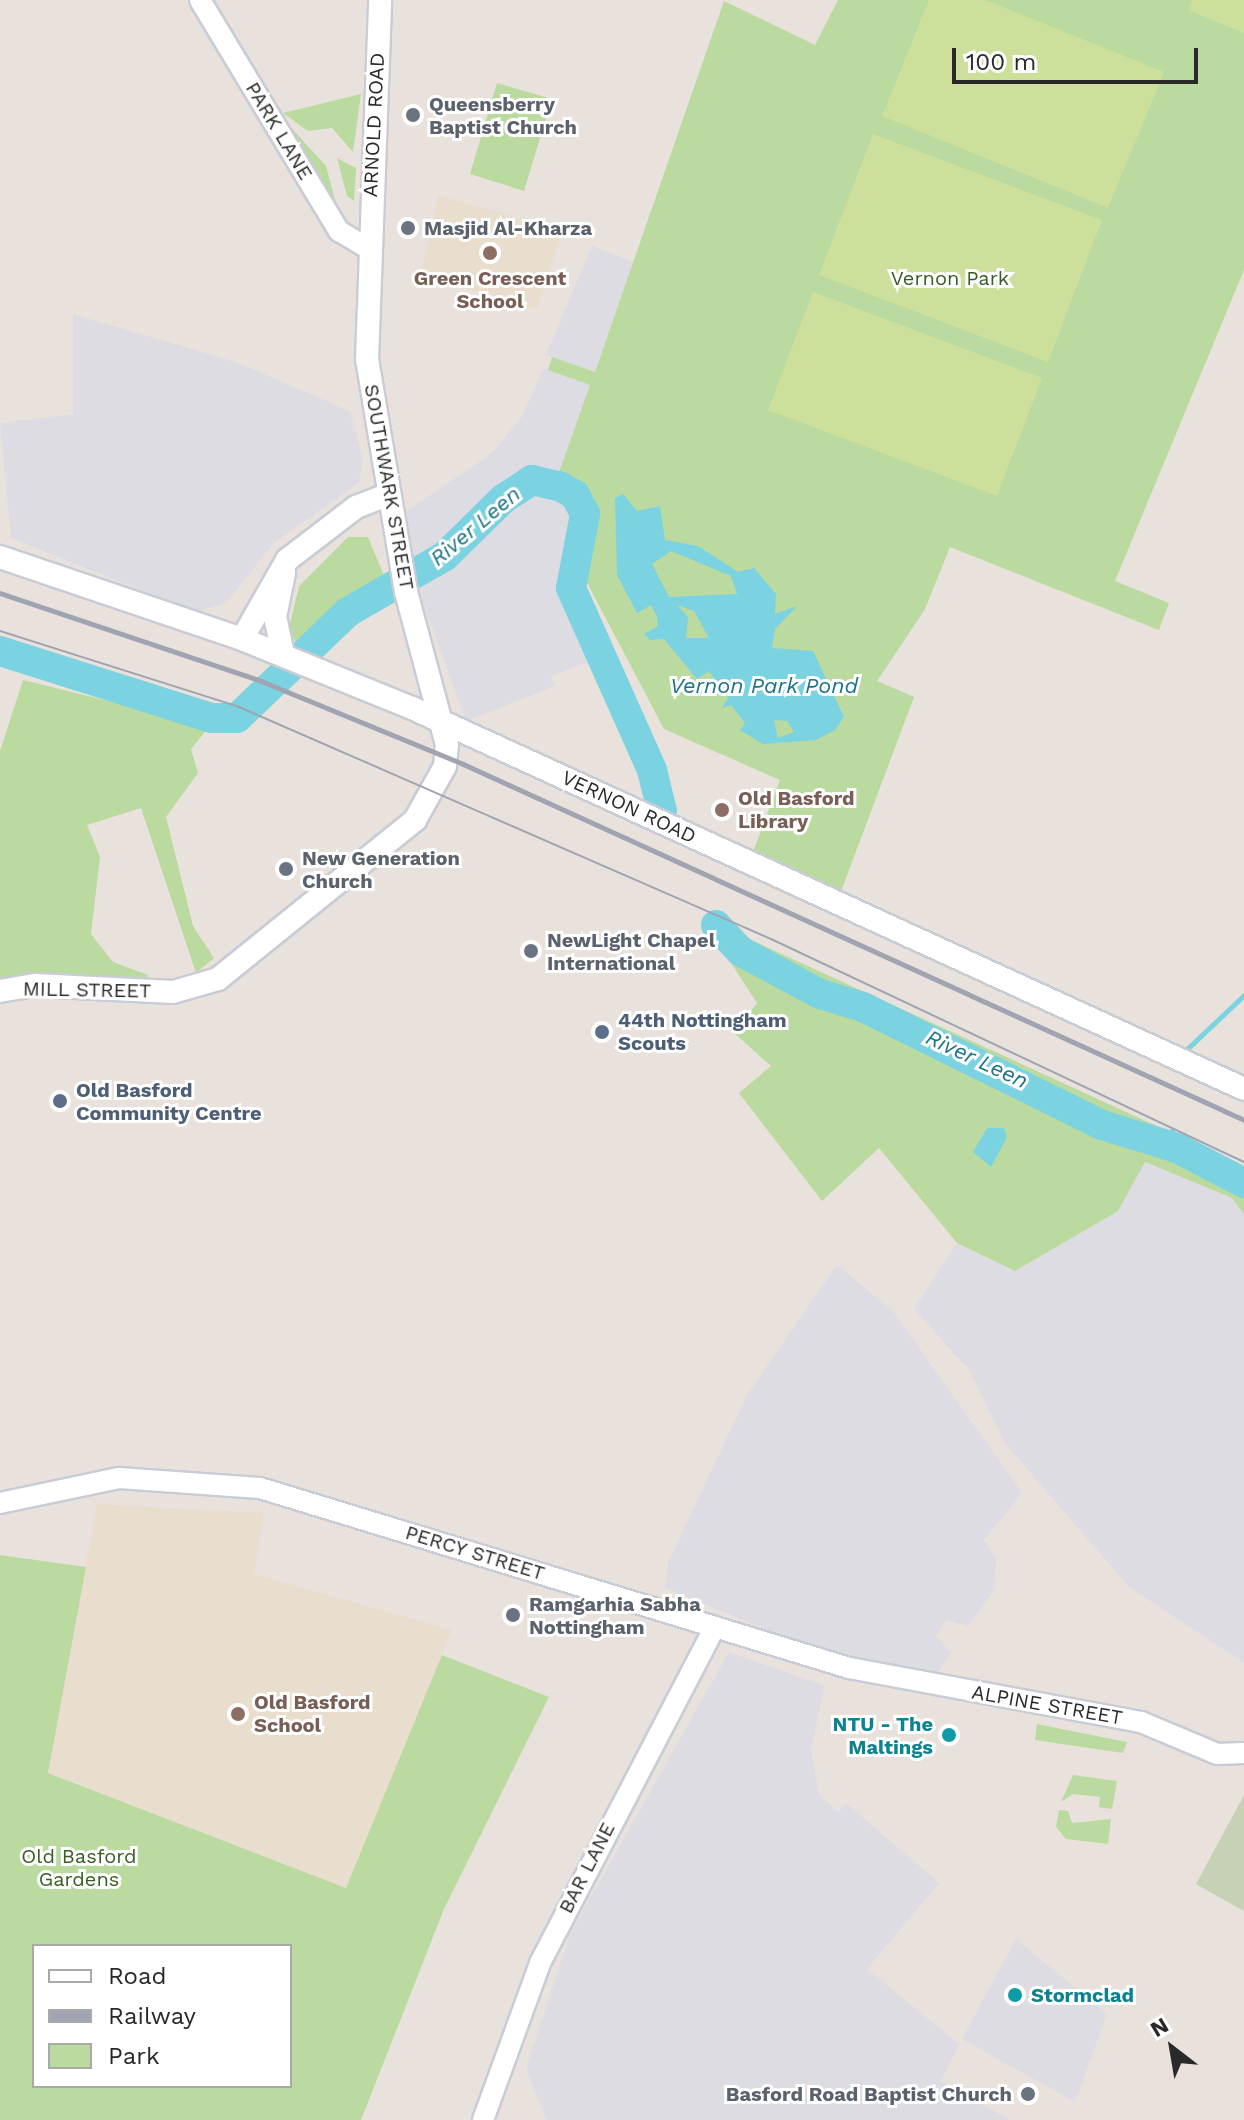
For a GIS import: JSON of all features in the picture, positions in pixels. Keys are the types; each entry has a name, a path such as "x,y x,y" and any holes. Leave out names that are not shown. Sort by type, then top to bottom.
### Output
{"main road":[{"name":"ARNOLD ROAD","path":"369,249 380,0"},
{"name":"SOUTHWARK STREET","path":"173,992 218,979 257,954 415,820 445,766 441,721 404,583 367,360 369,249"},
{"path":"242,639 287,560 356,507 388,495"},
{"name":"VERNON ROAD","path":"0,557 283,654 441,721 1244,1089"},
{"path":"283,654 275,617 287,560"},
{"name":"MILL STREET","path":"0,991 35,985 173,992"}],"street":[{"name":"PARK LANE","path":"200,0 339,231 369,249"},
{"name":"PERCY STREET","path":"0,1503 94,1481 164,1478 260,1488 849,1668"},
{"name":"BAR LANE","path":"483,2120 546,1950 715,1627"},
{"name":"ALPINE STREET","path":"849,1668 1141,1722 1217,1754 1242,1754"}],"shaded area":[{"name":"Green Crescent School","path":"438,195 563,231 537,310 421,274"},
{"path":"592,246 634,262 595,372 546,355"},
{"path":"73,314 236,362 350,411 363,460 359,483 274,543 226,603 195,612 11,538 0,423 73,414"},
{"path":"544,368 590,385 558,475 536,473 512,485 414,570 402,514 491,454 521,418"},
{"path":"541,494 561,494 577,517 563,578 594,660 551,676 555,686 466,721 416,583 508,503"},
{"path":"1144,1162 1232,1198 1244,1214 1244,1663 1129,1587 1004,1442 970,1371 914,1309 957,1243 1015,1271 1118,1211"},
{"path":"837,1265 893,1311 1022,1493 984,1540 996,1559 995,1589 968,1626 946,1620 936,1636 951,1653 938,1673 872,1663 770,1631 665,1588 668,1563 747,1395"},
{"name":"Old Basford School","path":"97,1504 264,1513 254,1574 452,1630 347,1888 47,1772"},
{"path":"729,1652 825,1686 811,1749 819,1794 838,1812 846,1803 939,1883 867,1969 959,2044 941,2081 1010,2120 546,2120 526,2068 570,1934"},
{"path":"1016,1939 1107,2014 1075,2102 962,2039"}],"green space":[{"name":"Vernon Park","path":"838,0 1244,0 1244,270 1115,581 1169,603 1159,630 950,547 925,609 877,681 914,697 840,894 753,852 780,780 664,729 584,577 592,505 558,475 590,385 548,370 552,357 595,372 724,1 815,45"},
{"path":"929,0 985,0 1164,72 1108,208 882,116"},
{"path":"1192,0 1244,0 1244,33 1188,10"},
{"path":"497,83 552,99 524,191 470,174"},
{"path":"361,94 353,152 332,128 308,131 283,113"},
{"path":"285,121 326,166 336,204 334,204"},
{"path":"873,134 1102,220 1048,362 819,275"},
{"path":"337,158 356,168 354,201 347,196"},
{"path":"813,292 1042,378 997,496 768,410"},
{"path":"348,537 368,537 385,578 342,603 297,645 289,628 299,586"},
{"path":"23,680 210,726 191,749 198,773 166,817 193,926 214,958 196,973 141,808 87,825 100,857 91,934 113,962 148,975 146,982 64,975 0,982 0,751"},
{"path":"736,933 1244,1166 1244,1214 1232,1198 1145,1162 1118,1211 1015,1271 957,1243 879,1148 822,1201 739,1093 771,1066 734,1033 757,1003 720,946"},
{"name":"Old Basford Gardens","path":"0,1555 86,1567 48,1773 346,1888 442,1655 549,1697 444,1909 361,2120 0,2120"},
{"path":"1037,1724 1127,1742 1123,1753 1035,1740"},
{"path":"1073,1775 1117,1781 1112,1809 1099,1807 1100,1797 1073,1794 1061,1802"},
{"path":"1244,1795 1244,1911 1196,1884"},
{"path":"1059,1810 1068,1811 1072,1823 1111,1819 1108,1844 1066,1839 1056,1827"}],"water":[{"name":"Vernon Park Pond","path":"623,494 637,511 660,506 665,540 698,546 738,572 754,568 776,594 775,614 797,606 775,629 772,648 813,651 844,717 835,730 816,740 763,744 740,730 745,723 731,705 722,708 728,698 709,671 697,679 664,639 650,640 644,634 658,626 657,616 651,605 637,613 617,575 615,498","holes":["671,551 731,576 737,594 669,597 652,564","677,605 694,611 709,638 686,638 688,617","774,720 787,721 794,732 778,738"]},
{"path":"987,1128 1004,1128 1007,1137 991,1167 973,1152"}],"waterway":[{"name":"River Leen","path":"0,651 211,718 237,718 348,612 445,556 503,499 532,480 559,486 575,495 585,514 571,588 652,770 662,811"},
{"name":"River Leen","path":"716,925 740,951 820,994 863,1007 1102,1125 1177,1148 1244,1183"},
{"path":"1188,1048 1244,995"},
{"path":"1172,1131 1177,1148"}],"tram line":[{"path":"0,631 239,707 771,939 1244,1162"}],"railway":[{"path":"0,593 261,681 463,764 1244,1120"}],"place":[{"name":"Queensberry Baptist Church","path":"413,115"},
{"name":"Masjid Al-Kharza","path":"408,228"},
{"name":"Green Crescent School","path":"490,253"},
{"name":"Old Basford Library","path":"722,810"},
{"name":"New Generation Church","path":"286,869"},
{"name":"NewLight Chapel International","path":"531,951"},
{"name":"44th Nottingham Scouts","path":"602,1032"},
{"name":"Old Basford Community Centre","path":"60,1101"},
{"name":"Ramgarhia Sabha Nottingham","path":"513,1615"},
{"name":"Old Basford School","path":"238,1714"},
{"name":"NTU - The Maltings","path":"949,1735"},
{"name":"Stormclad","path":"1015,1995"},
{"name":"Basford Road Baptist Church","path":"1028,2094"}]}
